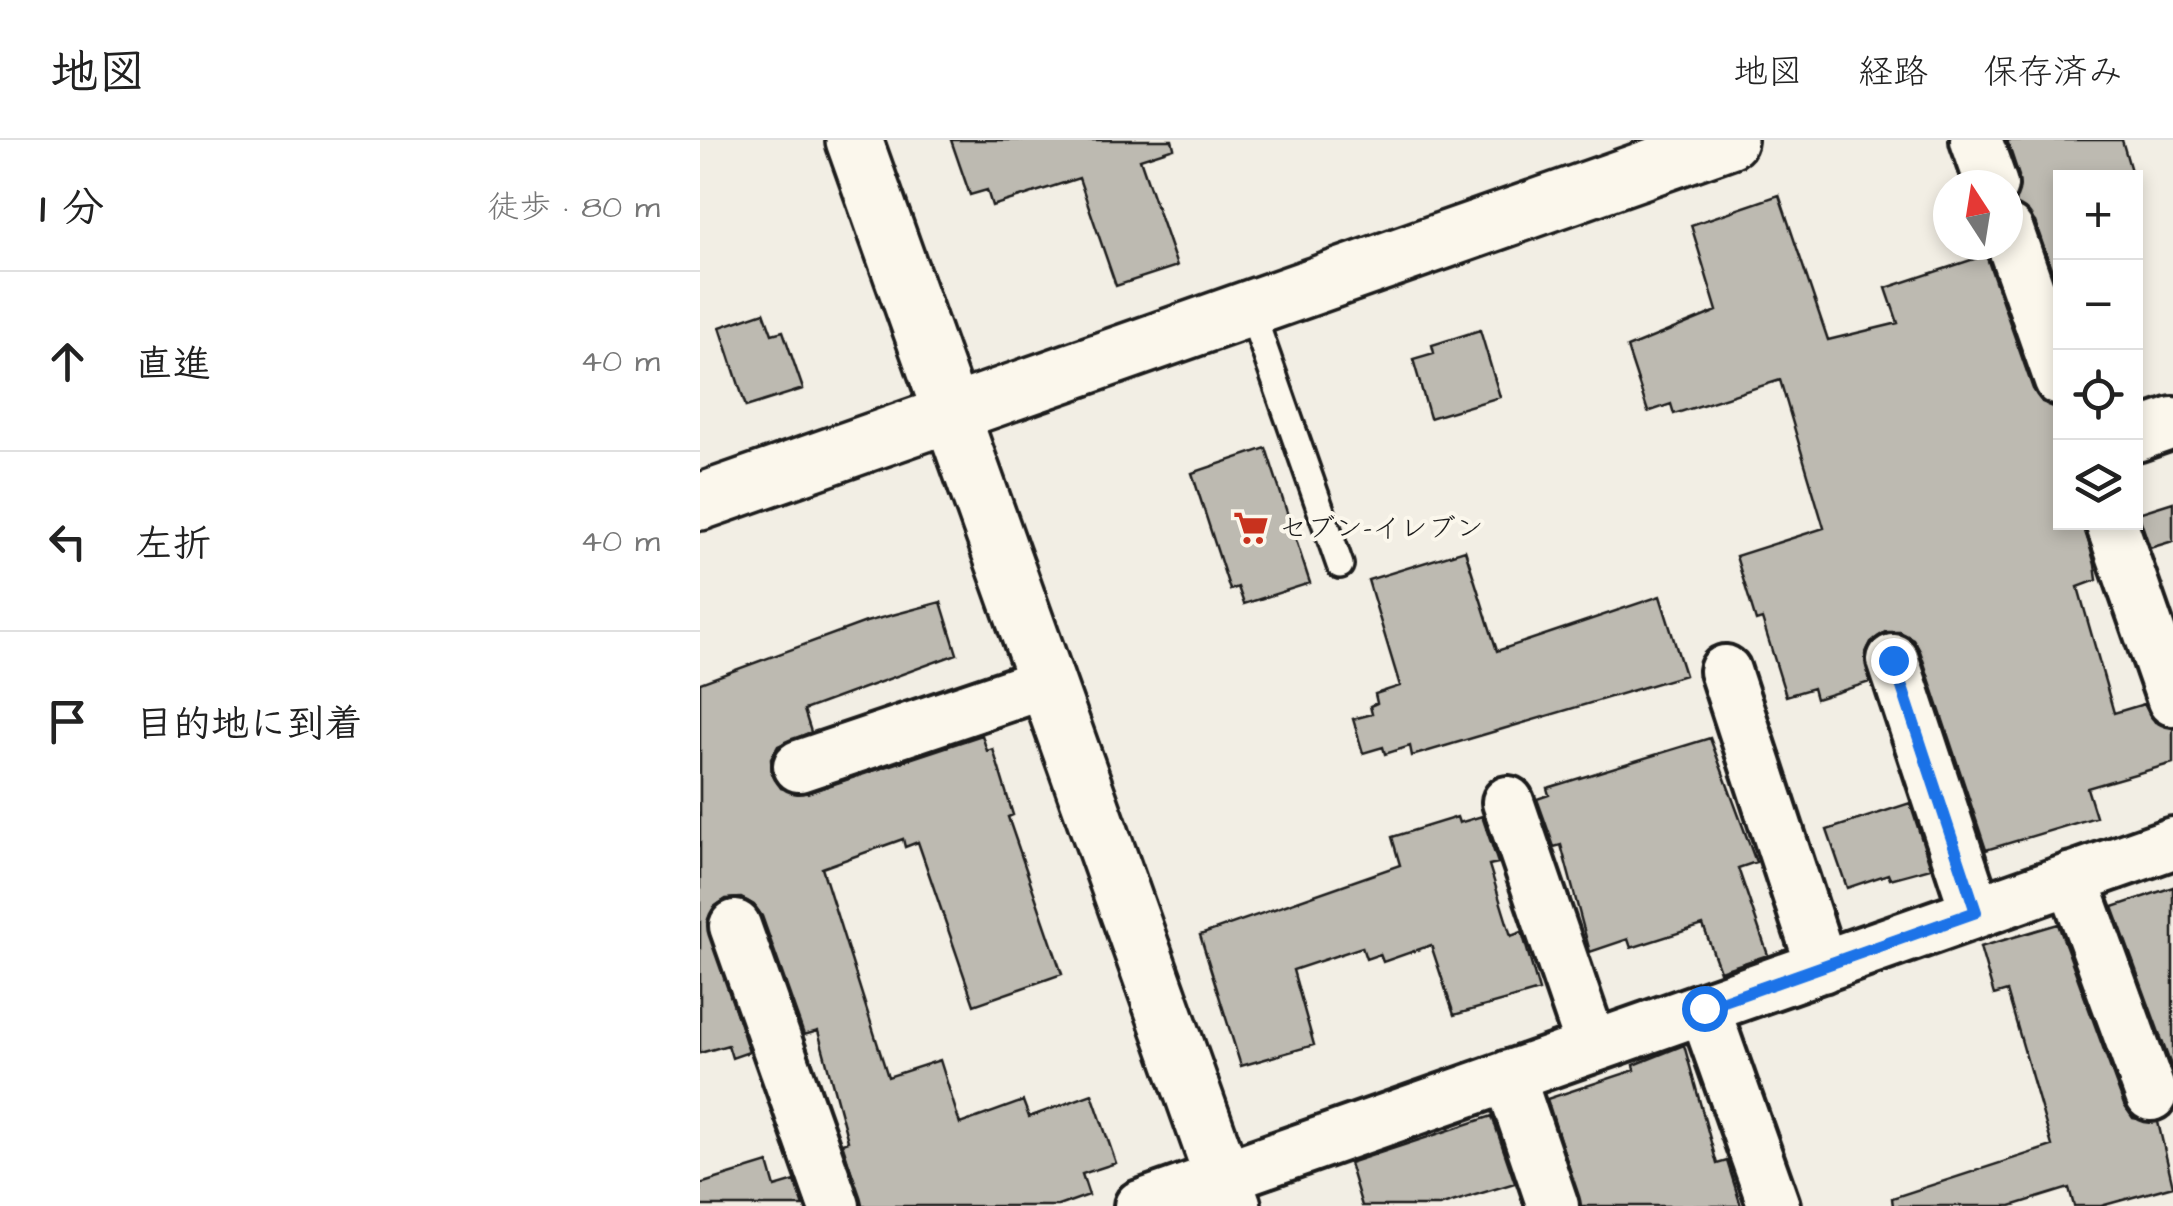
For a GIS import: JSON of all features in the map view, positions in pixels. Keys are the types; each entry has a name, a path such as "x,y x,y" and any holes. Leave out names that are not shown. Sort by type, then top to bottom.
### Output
{"street":[{"path":"854,140 1228,1192"},
{"path":"700,502 1728,140"},
{"path":"1976,140 1987,170"},
{"path":"2018,260 2053,360"},
{"path":"2143,434 2173,423"},
{"path":"2113,530 2173,700"},
{"path":"1893,660 1976,912"},
{"path":"1725,672 1822,967"},
{"path":"799,766 1046,683"},
{"path":"1508,802 1592,1047"},
{"path":"1140,1206 1228,1192 1509,1076 2173,842"},
{"path":"2072,878 2151,1096"},
{"path":"735,926 834,1206"},
{"path":"1704,1008 1774,1206"},
{"path":"1509,1076 1553,1206"}],"lane":[{"path":"1250,308 1340,565"}],"building":[{"path":"951,140 1172,140 1174,148 1140,159 1177,266 1116,286 1079,178 992,206 987,190 970,195"},
{"path":"2007,140 2122,140 2131,170 2053,170 2053,274 2035,222 2023,211 2023,170 2017,170"},
{"path":"1779,195 1828,340 1898,323 1886,288 1971,260 1988,260 2033,389 2042,402 2053,406 2053,530 2085,530 2097,580 2078,587 2114,713 2144,704 2155,722 2173,728 2173,763 2087,788 2096,817 1986,850 1913,639 1900,632 1885,632 1871,642 1865,655 1870,682 1816,699 1813,688 1786,696 1762,619 1756,621 1736,556 1824,528 1780,380 1674,414 1671,404 1648,412 1627,348 1717,311 1691,225"},
{"path":"764,312 772,334 783,331 803,389 746,407 720,327"},
{"path":"1480,330 1500,397 1430,418 1413,359 1434,353 1432,345"},
{"name":"セブン-イレブン","path":"1266,448 1310,583 1244,604 1238,587 1230,590 1192,473"},
{"path":"2173,502 2173,541 2150,548 2143,528 2143,511"},
{"path":"1465,550 1497,651 1660,596 1685,675 1412,756 1410,746 1385,754 1383,747 1363,753 1353,719 1372,714 1370,706 1377,703 1375,694 1400,686 1368,580"},
{"path":"941,602 957,654 804,710 811,732 778,746 771,759 772,774 781,788 807,793 982,735 987,751 993,749 1013,815 1008,817 1062,974 974,1005 918,842 905,847 903,839 822,868 888,1077 940,1060 960,1124 1023,1101 1029,1117 1092,1094 1116,1163 1082,1174 1089,1195 1058,1206 862,1206 842,1143 848,1141 818,1031 804,1035 762,916 754,905 741,898 726,899 714,907 707,922 749,1052 732,1058 728,1045 700,1053 700,683 866,622"},
{"path":"1710,738 1756,862 1738,868 1768,955 1720,971 1703,925 1631,948 1628,939 1590,952 1561,845 1554,847 1537,799 1549,795 1547,788"},
{"path":"1910,803 1931,868 1890,879 1888,874 1847,888 1827,830"},
{"path":"1482,816 1498,863 1489,865 1511,936 1522,932 1539,991 1454,1015 1431,945 1383,962 1380,954 1366,959 1362,947 1293,970 1314,1045 1241,1066 1200,935 1400,865 1392,837 1457,817 1459,823"},
{"path":"2173,887 2173,1071 2113,907"},
{"path":"2058,924 2124,1105 2133,1118 2158,1122 2173,1186 2101,1206 2074,1206 2069,1188 2011,1206 1893,1206 1892,1198 2052,1146 2007,991 1994,995 1980,947"},
{"path":"1684,1045 1717,1164 1727,1161 1741,1206 1581,1206 1547,1099 1635,1070 1634,1065"},
{"path":"1492,1116 1515,1183 1439,1206 1362,1206 1349,1163"},
{"path":"768,1163 775,1187 795,1181 804,1206 700,1206 700,1184"}],"place":[{"name":"セブン-イレブン","path":"1251,528"}],"route":[{"path":"1704,1008 1976,912 1893,660"}]}
